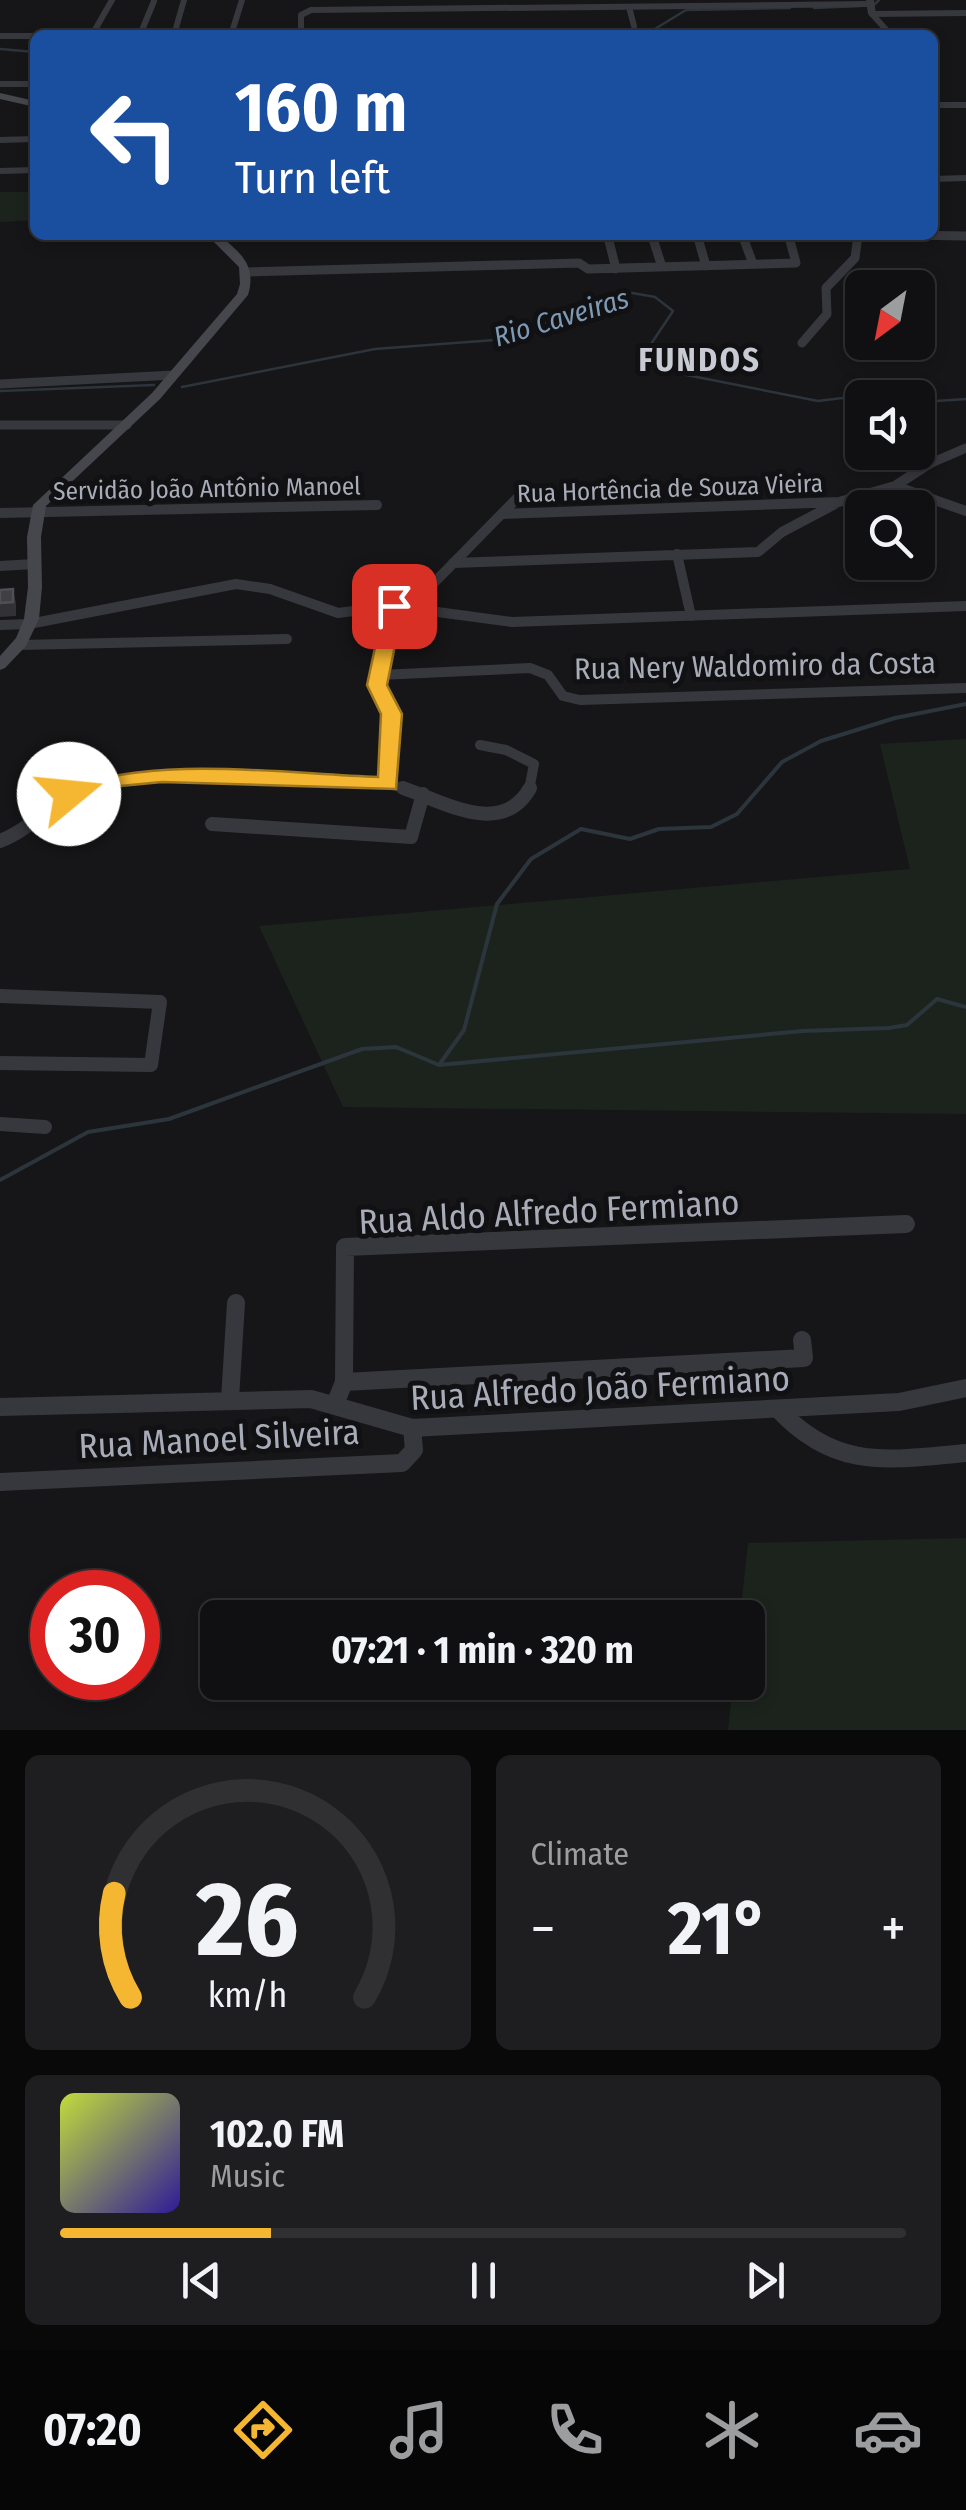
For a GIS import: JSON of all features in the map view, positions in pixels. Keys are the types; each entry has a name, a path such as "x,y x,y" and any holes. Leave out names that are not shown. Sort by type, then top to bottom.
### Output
{"main road":[{"path":"0,96 30,103"},
{"path":"0,665 19,645 30,624 38,511 52,490 127,425 242,295 248,272 240,257 218,240"}],"street":[{"path":"95,30 112,0"},
{"path":"175,30 184,0"},
{"path":"233,30 242,0"},
{"path":"310,10 313,0"},
{"path":"142,30 154,1"},
{"path":"305,30 301,15 310,10 870,2 872,14 886,30"},
{"path":"629,7 634,26"},
{"path":"528,8 532,30"},
{"path":"872,14 966,13"},
{"path":"0,36 30,36"},
{"path":"0,84 30,84"},
{"path":"938,105 966,105"},
{"path":"0,140 30,139"},
{"path":"0,171 30,170"},
{"path":"938,180 966,178"},
{"path":"938,236 966,236"},
{"path":"653,240 662,267"},
{"path":"699,240 706,266"},
{"path":"745,240 754,264"},
{"path":"248,272 579,264 588,270 796,263 790,240"},
{"path":"802,343 827,314 826,288 856,258 858,240"},
{"path":"609,241 616,268"},
{"path":"0,384 174,375"},
{"path":"0,425 127,425"},
{"path":"453,563 758,552 790,527 839,502 896,486 942,456 966,448"},
{"path":"896,486 966,511"},
{"path":"0,624 30,624 236,584 270,589 338,613 394,606 420,596 524,490"},
{"name":"Rua Hortência de Souza Vieira","path":"502,514 839,502"},
{"name":"Servidão João Antônio Manoel","path":"0,513 378,505"},
{"path":"677,554 691,616"},
{"path":"0,566 34,564"},
{"path":"394,606 502,622 966,606"},
{"path":"388,784 392,714 377,685 394,606"},
{"path":"19,645 287,639"},
{"name":"Rua Nery Waldomiro da Costa","path":"379,675 530,668 548,675 563,696 580,700 966,688"},
{"path":"0,841 22,832 69,794 107,781 177,776 388,784 474,814 490,814 518,805 534,778 534,764 506,750 480,745"},
{"path":"212,824 412,837 423,794"},
{"path":"0,996 160,1002 151,1065 0,1063"},
{"path":"0,1124 46,1126"},
{"name":"Rua Aldo Alfredo Fermiano","path":"336,1402 344,1382 346,1247 906,1224"},
{"path":"230,1399 236,1303"},
{"path":"344,1382 804,1358 802,1340"},
{"name":"Rua Alfredo João Fermiano","path":"0,1407 230,1399 336,1402 380,1424 412,1428 899,1402 966,1388"},
{"path":"778,1410 812,1445 847,1457 966,1453"},
{"name":"Rua Manoel Silveira","path":"0,1482 402,1463 414,1450 412,1428"}],"shaded area":[{"path":"0,192 30,192 30,220 0,222"},
{"path":"966,739 966,1114 343,1107 259,926 910,869 880,744"},
{"path":"966,1538 966,1730 728,1730 731,1700 765,1700 765,1600 742,1600 748,1543"}],"building":[{"path":"13,589 13,602 0,603 0,590"}],"waterway":[{"path":"875,4 879,0"},
{"path":"814,8 859,6"},
{"path":"653,30 686,10 790,8"},
{"path":"0,49 30,52"},
{"name":"Rio Caveiras","path":"182,387 375,349 508,339 621,291 655,297 673,311 645,353 645,361 656,369 818,401 891,392 936,401 966,399"},
{"name":"Rio Caveiras","path":"0,391 154,385"},
{"path":"439,1065 464,1030 497,904 531,859 581,829 630,839 659,829 711,827 737,814 782,762 821,741 895,718 966,704"},
{"path":"439,1065 803,1031 889,1028 907,1025 937,999 966,1007"},
{"path":"0,1180 88,1132 169,1119 362,1049 396,1047 439,1065"}],"district":[{"name":"FUNDOS","path":"700,360"}],"route":[{"path":"69,794 107,781 162,776 388,784 392,714 377,685 394,606"}]}
